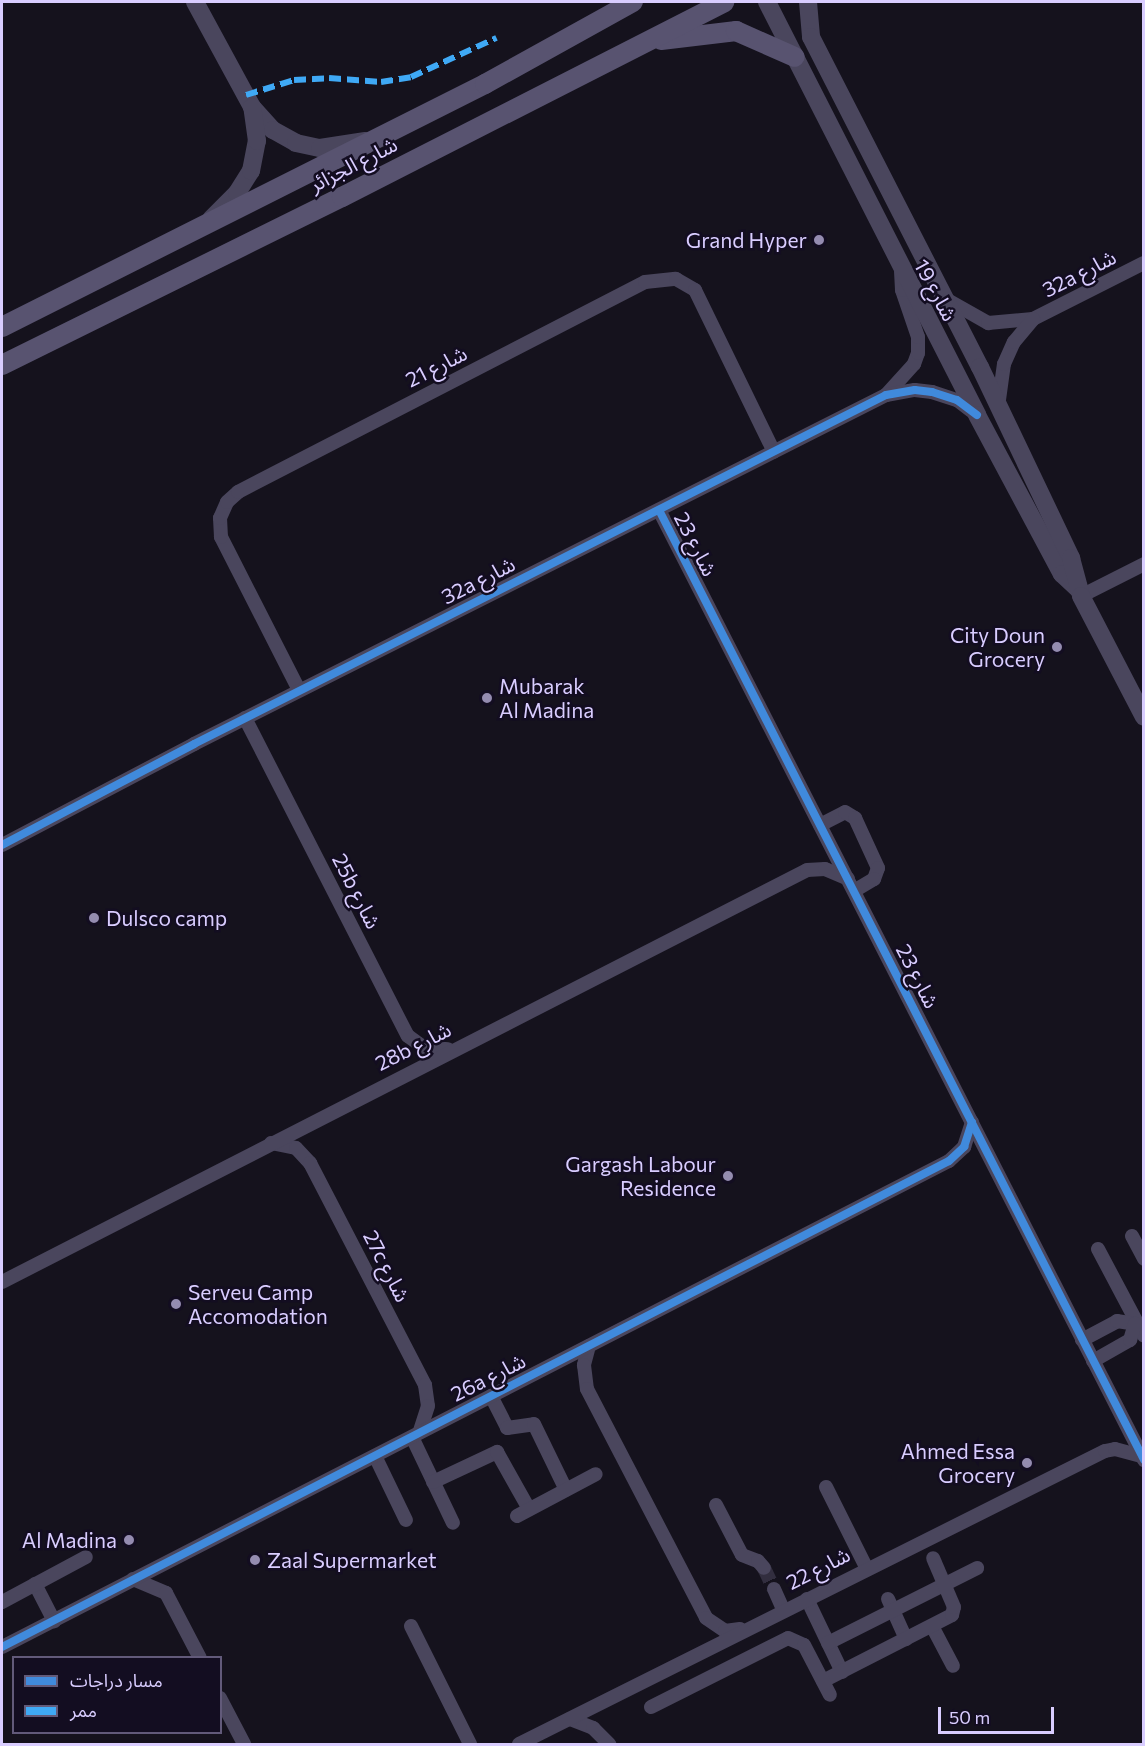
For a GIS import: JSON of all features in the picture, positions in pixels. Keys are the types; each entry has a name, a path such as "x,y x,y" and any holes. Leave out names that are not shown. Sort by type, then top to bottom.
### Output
{"main road":[{"name":"شارع الجزائر","path":"2,327 485,84 633,2"},
{"name":"شارع الجزائر","path":"2,365 724,2"},
{"path":"646,42 736,31 795,57"}],"street":[{"path":"195,2 252,107 273,130 308,146 333,147 376,139"},
{"name":"شارع 19","path":"767,2 901,272 1062,574 1080,593"},
{"name":"شارع 19","path":"808,2 811,37 998,407 1071,558 1080,593 1143,717"},
{"path":"207,224 237,193 251,171 257,141 252,107"},
{"name":"32a شارع","path":"998,407 1004,364 1014,342 1033,320 1143,263"},
{"name":"32a شارع","path":"886,395 914,364 918,353 918,338 902,290 901,272"},
{"name":"شارع 21","path":"299,690 221,537 220,518 227,502 238,492 645,282 676,279 695,290 774,452"},
{"name":"32a شارع","path":"944,298 988,323 1033,320"},
{"name":"32a شارع","path":"2,845 299,690 886,395 915,390 932,392 957,400 977,415"},
{"name":"شارع 23","path":"659,510 1142,1458"},
{"path":"1080,593 1143,564"},
{"name":"25b شارع","path":"244,718 408,1036 428,1049 456,1048"},
{"path":"820,825 845,812 855,818 878,868 874,879 851,885"},
{"name":"28b شارع","path":"2,1282 807,870 825,869 851,885"},
{"name":"26a شارع","path":"2,1647 949,1161 964,1147 972,1122"},
{"name":"27c شارع","path":"271,1143 289,1145 307,1158 425,1385 428,1406 415,1435"},
{"path":"1132,1236 1143,1259"},
{"path":"1098,1249 1140,1326"},
{"path":"1083,1340 1117,1321 1140,1326"},
{"path":"1093,1361 1130,1340 1140,1326"},
{"path":"589,1346 584,1365 587,1389 706,1618 725,1631 748,1629"},
{"path":"491,1396 507,1428 534,1424 566,1490"},
{"path":"415,1435 453,1523"},
{"name":"شارع 22","path":"519,1744 1105,1450 1115,1449 1142,1458"},
{"path":"434,1482 498,1452 523,1513 596,1474"},
{"path":"375,1456 406,1520"},
{"path":"826,1487 867,1569"},
{"path":"716,1505 742,1555 758,1561 764,1568"},
{"path":"2,1602 86,1557"},
{"path":"823,1682 932,1626 953,1612 933,1558"},
{"path":"828,1643 890,1605 944,1584 977,1568"},
{"path":"133,1579 166,1593 199,1656"},
{"path":"35,1584 54,1621"},
{"path":"774,1589 784,1611"},
{"path":"807,1599 842,1672"},
{"path":"890,1605 906,1639"},
{"path":"411,1626 470,1744"},
{"path":"932,1626 953,1666"},
{"path":"651,1707 788,1638 804,1645 830,1695"},
{"path":"222,1702 244,1744"},
{"path":"570,1719 593,1728 609,1744"}],"tunnel":[{"path":"764,1568 774,1589"}],"marked path":[{"path":"246,95 294,80 329,78 381,82 411,77 496,38"}],"cycle path":[{"path":"2,845 194,744 886,395 915,390 932,392 957,400 977,415"},
{"path":"659,510 1144,1460"},
{"path":"2,1647 949,1161 964,1147 972,1122"}],"place":[{"name":"Grand Hyper","path":"819,240"},
{"name":"City Doun Grocery","path":"1057,647"},
{"name":"Mubarak Al Madina","path":"487,698"},
{"name":"Dulsco camp","path":"94,918"},
{"name":"Gargash Labour Residence","path":"728,1176"},
{"name":"Serveu Camp Accomodation","path":"176,1304"},
{"name":"Ahmed Essa Grocery","path":"1027,1463"},
{"name":"Al Madina","path":"129,1540"},
{"name":"Zaal Supermarket","path":"255,1560"}]}
